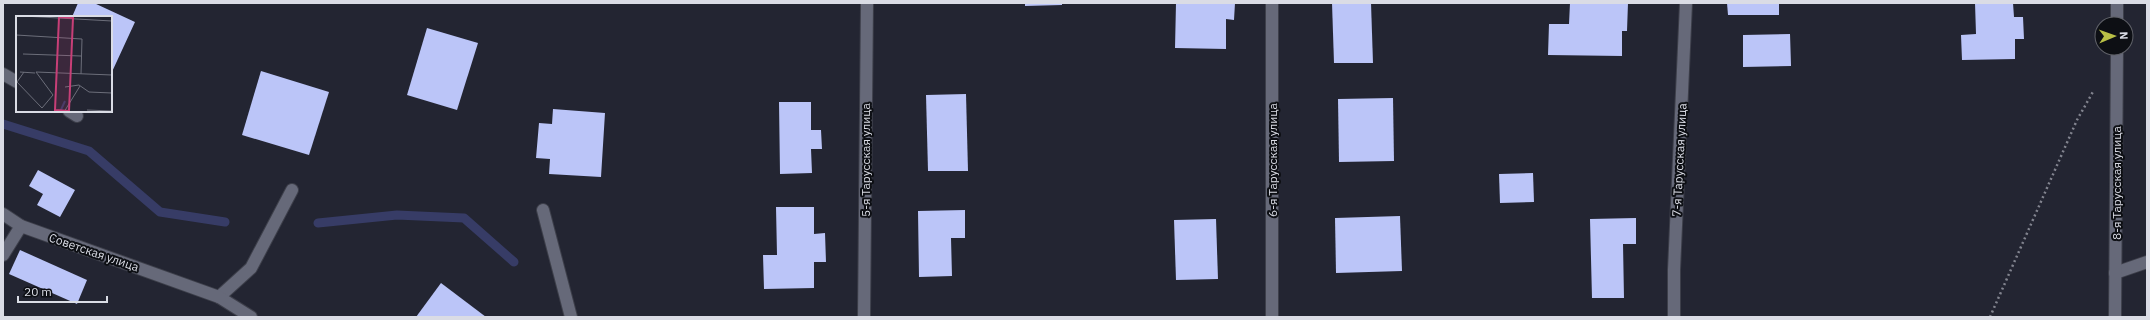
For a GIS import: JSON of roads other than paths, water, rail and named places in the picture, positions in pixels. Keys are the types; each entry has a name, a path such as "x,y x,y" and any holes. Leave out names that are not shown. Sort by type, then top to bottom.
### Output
{"street":[{"name":"5-я Тарусская улица","path":"864,317 866,3"},
{"name":"6-я Тарусская улица","path":"1272,3 1272,317"},
{"name":"7-я Тарусская улица","path":"1674,317 1674,270 1686,3"},
{"path":"2117,3 2117,16"},
{"name":"8-я Тарусская улица","path":"2115,317 2117,56"},
{"path":"3,74 16,81"},
{"path":"219,297 251,268 292,190"},
{"path":"543,210 571,317"},
{"name":"Советская улица","path":"3,214 21,226 219,297 251,317"},
{"path":"3,255 21,226"},
{"path":"2115,274 2147,262"}],"waterway":[{"path":"3,124 89,151 160,212 225,222"},
{"path":"318,223 397,215 464,218 514,262"}]}
